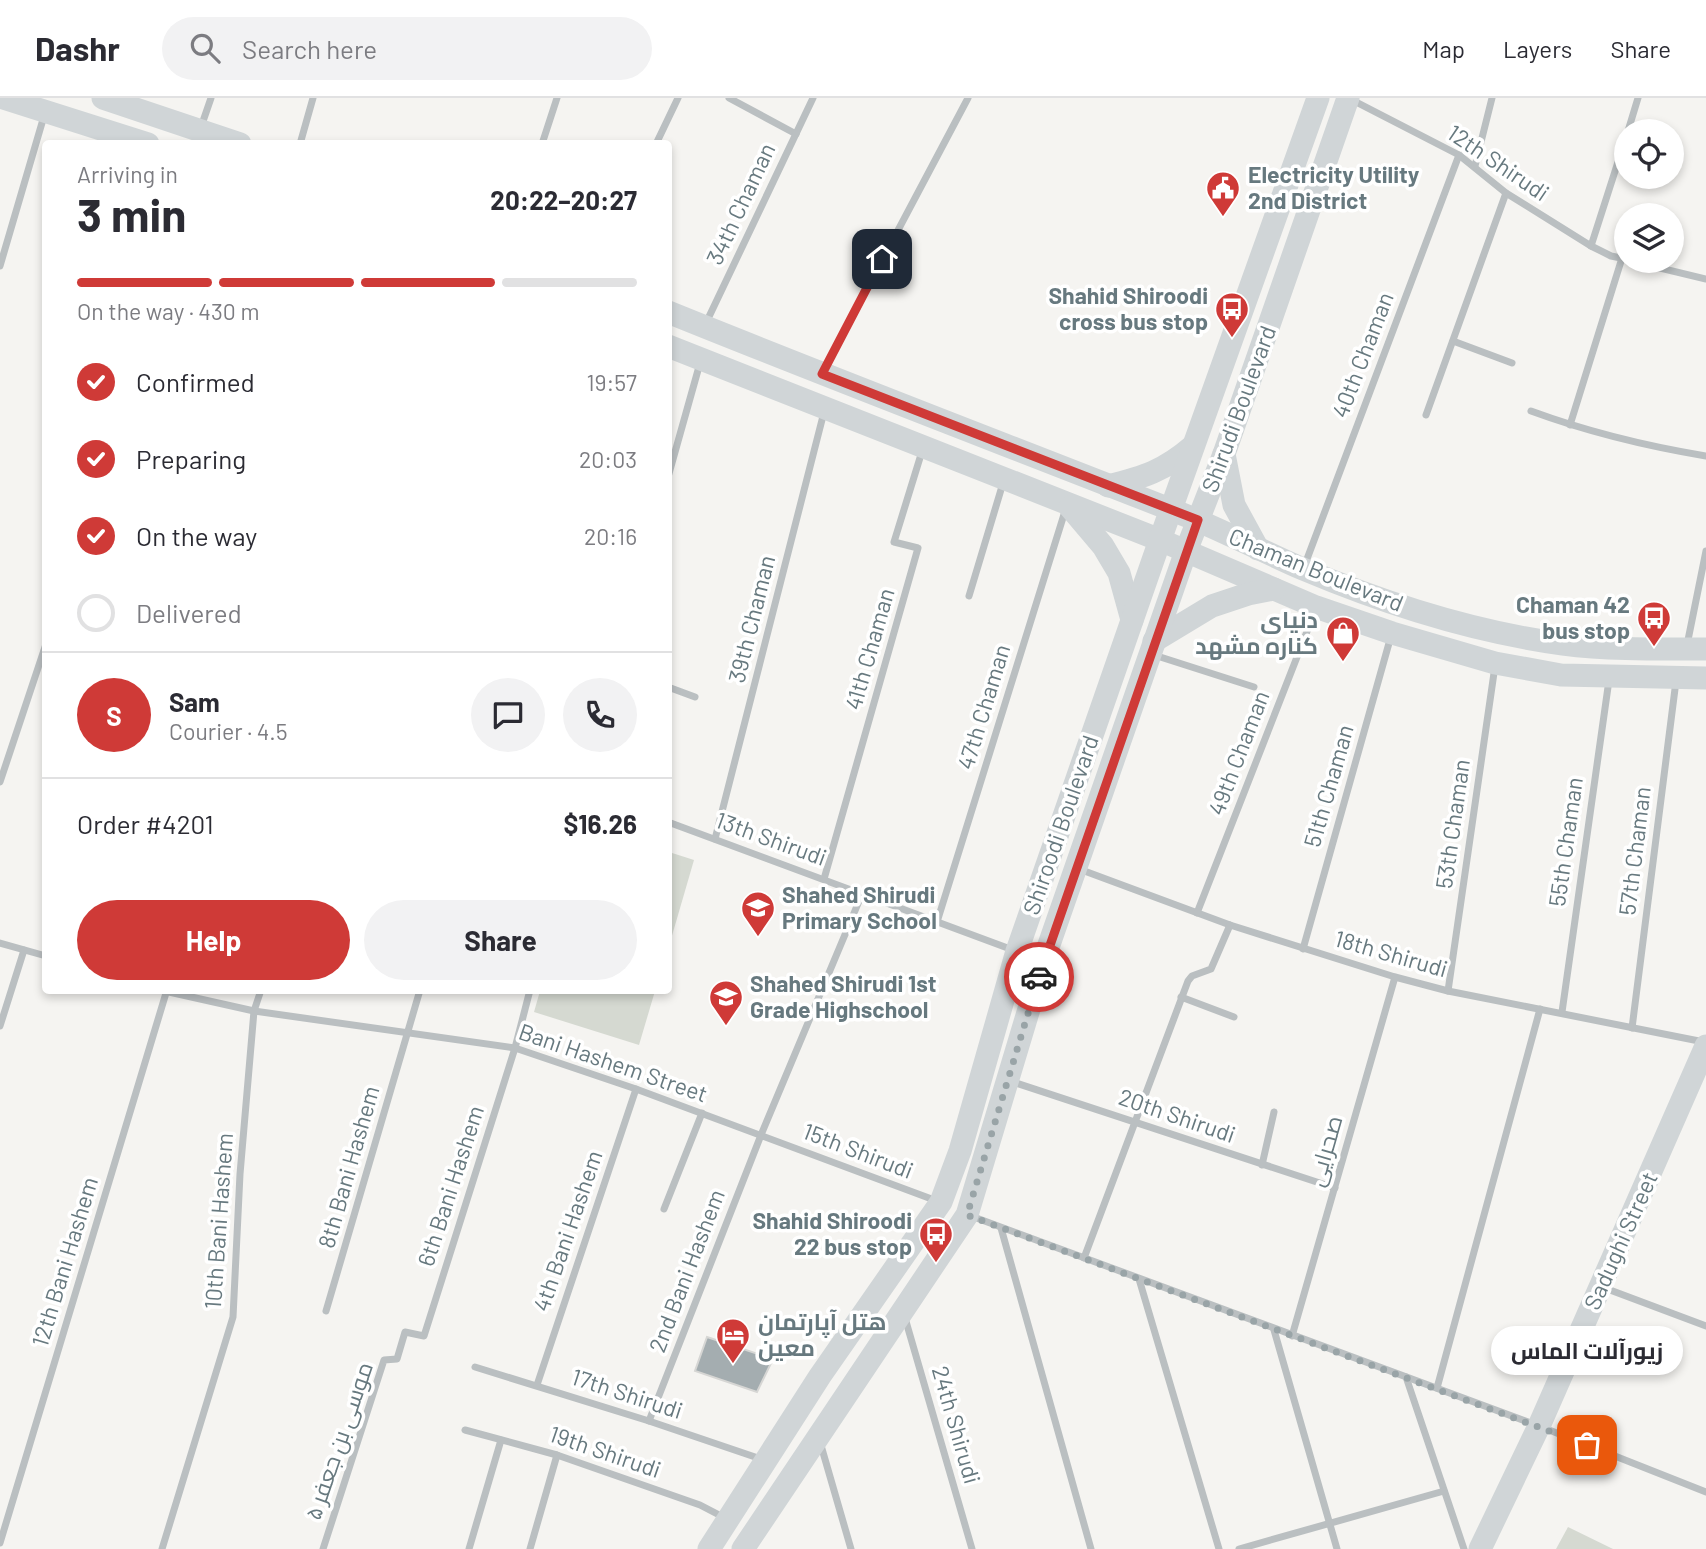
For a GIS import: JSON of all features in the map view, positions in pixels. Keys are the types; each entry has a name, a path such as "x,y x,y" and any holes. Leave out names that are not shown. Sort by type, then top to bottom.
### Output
{"main road":[{"path":"3,98 135,140"},
{"path":"103,98 227,140"},
{"name":"Shiroodi Boulevard","path":"709,1549 820,1376 941,1202 960,1151 1017,951 1318,98"},
{"name":"Shirudi Boulevard","path":"743,1549 967,1215 1044,959 1075,868 1348,98"},
{"name":"Chaman Boulevard","path":"672,314 1172,509 1304,569 1406,607 1500,633 1564,644 1610,648 1696,649"},
{"name":"Chaman Boulevard","path":"672,348 1160,540 1316,607 1392,633 1495,663 1562,675 1706,678"},
{"path":"1108,486 1142,478 1172,464 1195,444"},
{"path":"1224,454 1234,505 1258,549"},
{"path":"1068,504 1103,546 1119,573 1132,620"},
{"path":"1152,647 1212,606 1274,589"},
{"name":"Sadughi Street","path":"1480,1549 1539,1426 1706,1044"}],"street":[{"path":"199,131 211,98"},
{"path":"301,140 313,98"},
{"path":"543,140 557,98"},
{"path":"658,140 677,98"},
{"path":"729,98 796,134"},
{"name":"34th Chaman","path":"704,327 813,98"},
{"path":"822,374 968,98"},
{"name":"12th Shirudi","path":"1348,98 1459,155 1506,193 1591,246 1614,255"},
{"path":"1475,166 1492,98"},
{"path":"1632,119 1638,98"},
{"path":"0,266 46,112"},
{"name":"40th Chaman","path":"1304,569 1459,155"},
{"path":"1591,246 1614,174"},
{"path":"1426,415 1506,193"},
{"path":"1570,425 1619,273"},
{"path":"1681,273 1706,279"},
{"path":"1453,341 1512,363"},
{"path":"672,453 701,359"},
{"name":"39th Chaman","path":"715,839 825,409"},
{"path":"1531,411 1570,425 1659,448 1706,456"},
{"name":"41th Chaman","path":"824,879 918,548 894,542 923,447"},
{"path":"969,596 1004,479"},
{"name":"47th Chaman","path":"937,922 1068,504"},
{"path":"1696,649 1706,551"},
{"name":"49th Chaman","path":"1197,913 1316,607"},
{"name":"51th Chaman","path":"1303,949 1392,633"},
{"path":"1152,647 1254,687"},
{"path":"0,782 42,656"},
{"name":"53th Chaman","path":"1448,991 1495,663"},
{"name":"55th Chaman","path":"1562,1012 1609,677"},
{"name":"57th Chaman","path":"1632,1028 1676,679"},
{"path":"672,688 695,697"},
{"name":"13th Shirudi","path":"672,823 1017,951"},
{"name":"18th Shirudi","path":"1075,868 1230,925 1395,977 1448,991 1562,1012 1706,1044"},
{"name":"2nd Bani Hashem","path":"649,1420 761,1135 862,894"},
{"path":"1084,1258 1189,978 1211,970 1230,925"},
{"path":"0,943 42,955"},
{"path":"0,1026 24,950"},
{"name":"صحرایی","path":"1292,1336 1395,977"},
{"name":"12th Bani Hashem","path":"0,1543 162,994"},
{"name":"Bani Hashem Street","path":"173,994 254,1011 515,1048 761,1135"},
{"name":"10th Bani Hashem","path":"162,1549 233,1317 240,1174 254,1011 260,994"},
{"name":"8th Bani Hashem","path":"327,1311 419,994"},
{"name":"6th Bani Hashem","path":"424,1336 515,1048 529,994"},
{"path":"1181,997 1234,1017"},
{"path":"1437,1388 1540,1009"},
{"name":"20th Shirudi","path":"1008,1080 1335,1188"},
{"name":"4th Bani Hashem","path":"537,1385 636,1089"},
{"path":"1262,1165 1274,1112"},
{"path":"664,1209 702,1113"},
{"name":"15th Shirudi","path":"761,1135 941,1202"},
{"path":"967,1215 1539,1426 1706,1492"},
{"path":"1001,1228 1091,1549"},
{"path":"1139,1279 1219,1549"},
{"path":"1601,1287 1706,1326"},
{"name":"24th Shirudi","path":"904,1312 972,1549"},
{"path":"1274,1330 1337,1549"},
{"name":"موسی بن جعفر ۵","path":"323,1549 384,1360 397,1359 405,1332 424,1336"},
{"name":"17th Shirudi","path":"475,1367 649,1420 766,1460"},
{"path":"1406,1377 1464,1549"},
{"name":"19th Shirudi","path":"466,1430 557,1455 700,1505 729,1520"},
{"path":"819,1437 851,1549"},
{"path":"469,1549 501,1440"},
{"path":"530,1549 557,1455"},
{"path":"1239,1549 1444,1491"}],"shaded area":[{"path":"672,853 694,860 672,936"},
{"path":"539,994 654,994 639,1045 534,1012"},
{"path":"1568,1527 1613,1549 1556,1549"}],"building":[{"name":"هتل آپارتمان معین","path":"707,1337 773,1359 757,1392 695,1371"}],"way so far":[{"path":"1039,977 967,1215 1587,1445"}],"place":[{"name":"Electricity Utility 2nd District","path":"1223,218"},
{"name":"Shahid Shiroodi cross bus stop","path":"1232,339"},
{"name":"Chaman 42 bus stop","path":"1654,648"},
{"name":"دنیای کناره مشهد","path":"1343,663"},
{"name":"Shahed Shirudi Primary School","path":"758,938"},
{"name":"Shahed Shirudi 1st Grade Highschool","path":"726,1027"},
{"name":"Shahid Shiroodi 22 bus stop","path":"936,1264"},
{"name":"هتل آپارتمان معین","path":"733,1365"},
{"name":"زیورآلات الماس","path":"1587,1445"}],"route":[{"path":"882,259 822,374 1198,520 1039,977"}]}
